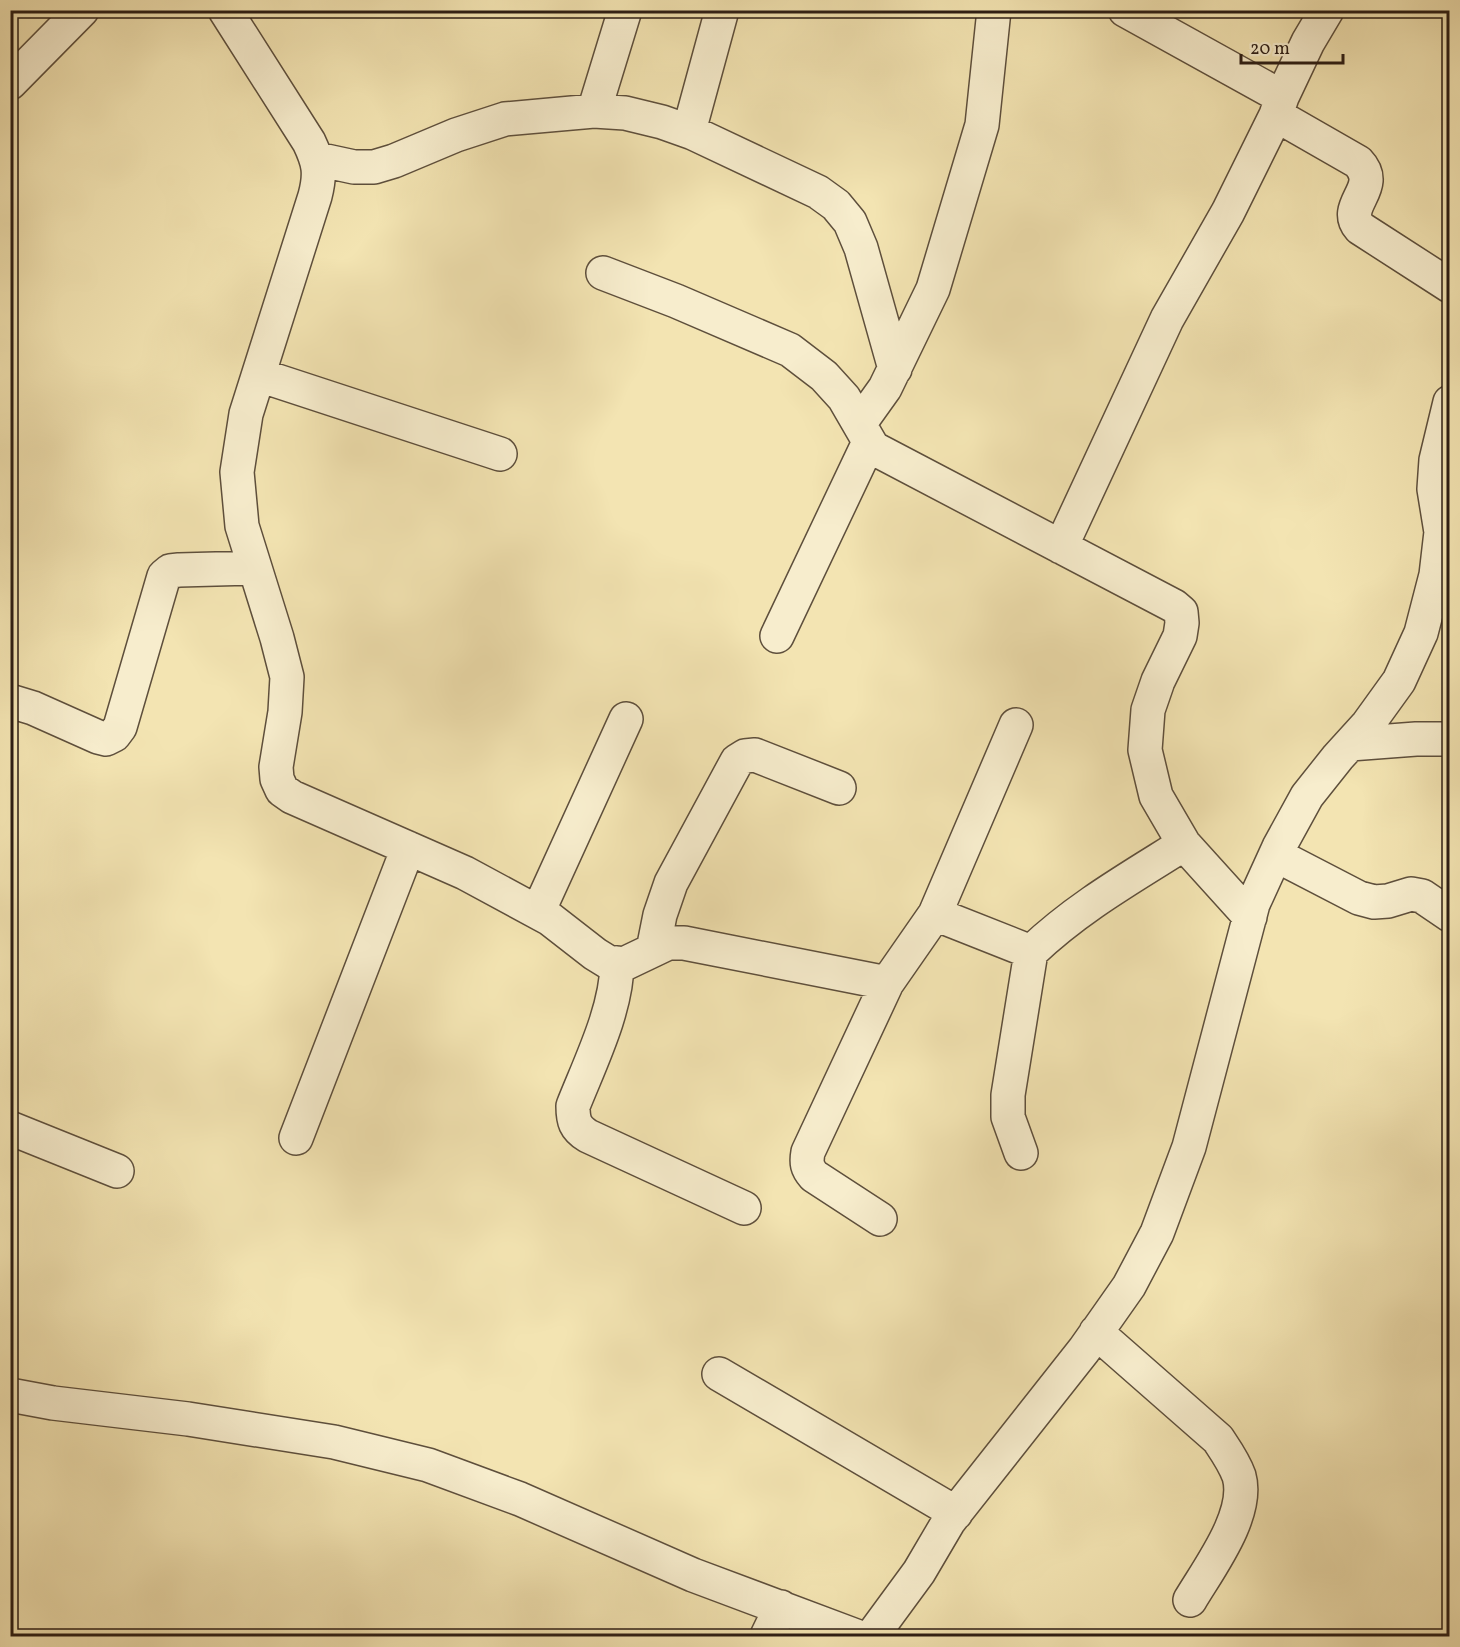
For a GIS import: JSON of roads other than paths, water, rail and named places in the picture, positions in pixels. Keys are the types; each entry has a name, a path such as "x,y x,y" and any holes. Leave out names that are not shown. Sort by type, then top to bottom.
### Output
{"street":[{"path":"10,83 82,10"},
{"path":"225,10 309,142 317,159 320,176 246,414 237,471 242,526 287,677 285,712 276,766 277,779 282,790 292,797 465,873 550,919 608,962 624,964 668,943 684,943 887,983"},
{"path":"594,111 625,10"},
{"path":"689,131 722,10"},
{"path":"777,636 865,432 933,289 982,125 994,10"},
{"path":"1125,10 1279,106 1358,162 1365,169 1367,177 1366,186 1353,216 1355,223 1449,286"},
{"path":"1061,547 1167,319 1228,212 1308,42 1327,10"},
{"path":"317,159 354,167 374,167 505,118 594,111 625,113 689,131 818,192 836,205 850,222 861,248 895,369"},
{"path":"603,273 688,306 790,350 824,376 844,398 873,448 1174,606 1181,612 1180,636 1158,681 1148,710 1145,750 1156,796 1184,844 1250,916"},
{"path":"259,375 501,454"},
{"path":"872,1636 906,1591 956,1513 1129,1286 1157,1233 1189,1148 1253,904 1275,855 1307,796 1368,724 1399,681 1421,633 1436,574 1443,512 1434,489 1436,460 1449,405"},
{"path":"10,700 98,737 106,739 114,735 120,727 164,576 179,570 254,568"},
{"path":"537,912 626,719"},
{"path":"880,1219 814,1176 808,1169 808,1152 887,983 934,914 1016,725"},
{"path":"1350,744 1416,738 1449,739"},
{"path":"653,950 660,915 671,883 737,761 745,756 755,755 839,788"},
{"path":"1021,1153 1013,1137 1008,1117 1008,1095 1031,952 1084,907 1184,844"},
{"path":"296,1138 408,848"},
{"path":"1275,855 1359,898 1374,902 1388,901 1411,894 1422,896 1449,915"},
{"path":"934,914 1031,952"},
{"path":"617,963 617,974 608,1014 573,1106 573,1120 578,1129 588,1136 744,1208"},
{"path":"10,1128 117,1171"},
{"path":"1096,1332 1218,1439 1232,1460 1239,1478 1241,1499 1236,1520 1190,1600"},
{"path":"719,1374 956,1513"},
{"path":"10,1395 53,1403 188,1419 334,1442 428,1466 519,1499 693,1575 856,1636"},
{"path":"767,1636 781,1607"}]}
